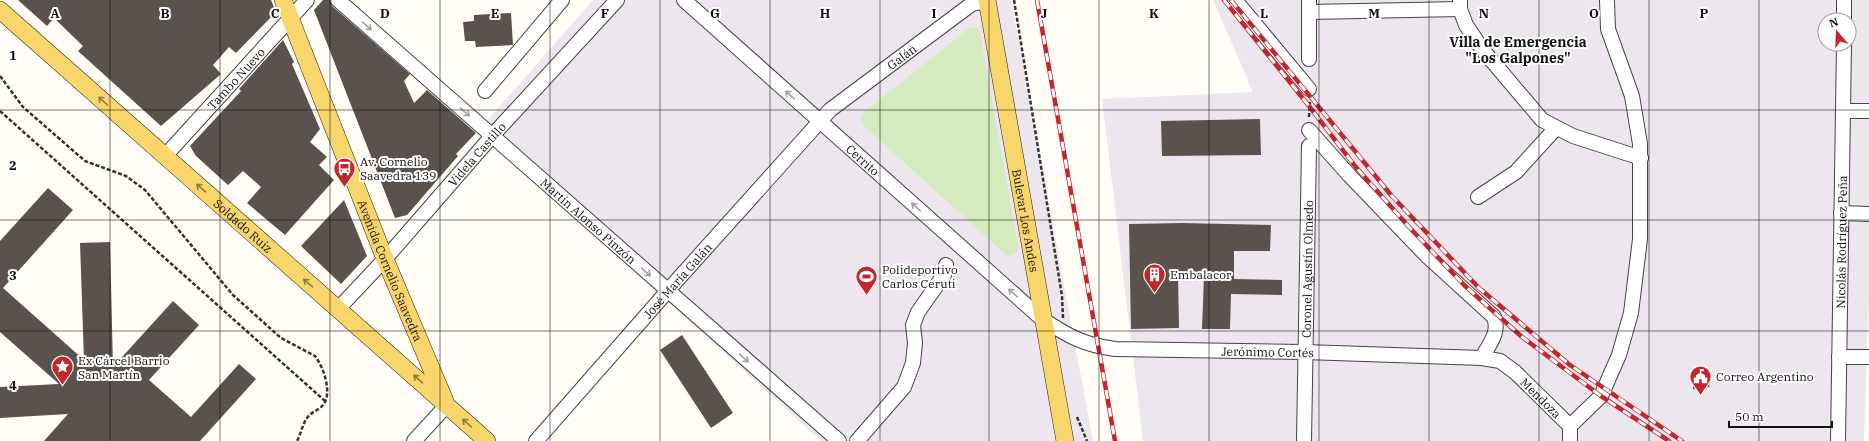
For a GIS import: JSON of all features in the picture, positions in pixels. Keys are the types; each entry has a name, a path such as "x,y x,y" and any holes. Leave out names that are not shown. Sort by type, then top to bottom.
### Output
{"main road":[{"name":"Avenida Cornelio Saavedra","path":"283,0 385,259 447,405"},
{"name":"Bulevar Los Andes","path":"987,0 1042,319 1065,441"},
{"name":"Soldado Ruiz","path":"0,10 486,441"}],"street":[{"name":"Tambo Nuevo","path":"165,156 307,0"},
{"name":"Martín Alonso Pinzón","path":"338,0 839,441"},
{"path":"485,90 562,0"},
{"name":"Videla Castillo","path":"338,309 385,259 492,136 617,0"},
{"name":"Cerrito","path":"684,0 1042,319"},
{"name":"Galán","path":"820,121 830,110 964,8 987,0"},
{"path":"1235,0 1309,89"},
{"path":"1570,426 1601,396 1619,355 1631,313 1640,239 1640,144 1632,96 1608,29 1607,0"},
{"path":"1844,0 1844,12"},
{"path":"1309,59 1309,6 1460,5 1466,25 1482,49 1542,120 1573,136 1640,158"},
{"name":"Nicolás Rodríguez Peña","path":"1838,441 1844,52"},
{"path":"1843,111 1869,111"},
{"name":"José María Galán","path":"536,441 820,121"},
{"path":"1478,197 1516,172 1556,128"},
{"path":"1309,130 1349,175 1426,255 1494,317 1497,326 1496,332 1482,358"},
{"name":"Coronel Agustín Olmedo","path":"1304,441 1309,146"},
{"path":"1842,213 1869,214"},
{"path":"857,441 904,387 913,363 915,343 913,325 918,312 944,275 946,265"},
{"name":"Jerónimo Cortés","path":"1042,319 1066,334 1087,344 1115,349 1305,352 1482,358 1500,361"},
{"path":"1839,357 1869,357"},
{"name":"Mendoza","path":"1500,361 1516,372 1570,426 1570,441"},
{"path":"414,441 447,405"}],"path":[{"path":"1014,0 1062,296 1066,334"},
{"path":"0,76 23,107 85,161 126,176 145,190 233,295 281,338 315,356 324,371 327,394 323,405 305,420 297,441"},
{"path":"0,111 325,402"},
{"path":"1076,414 1087,441"}],"shaded area":[{"path":"593,0 1011,0 1093,441 821,441 479,130"},
{"path":"1213,0 1869,0 1869,299 1864,441 1143,441 1102,99 1253,92"}],"green space":[{"path":"971,27 978,28 980,32 1018,245 1017,252 1011,256 1006,255 862,124 861,117 864,112"}],"building":[{"path":"18,0 271,0 276,12 236,53 229,47 213,65 221,74 161,126 78,51 83,46 54,18 47,26"},
{"path":"323,0 330,0 332,6 410,74 404,81 414,103 427,90 476,133 456,154 458,156 407,215 395,218 314,10"},
{"path":"511,13 513,45 476,47 475,41 465,41 463,22 474,21 474,15"},
{"path":"283,40 294,62 292,64 320,129 310,142 327,157 319,165 334,180 285,235 247,203 261,187 243,171 228,185 196,156 190,146 241,91 239,89"},
{"path":"1260,119 1261,155 1162,156 1161,121"},
{"path":"48,188 73,210 3,288 84,360 80,243 110,242 113,367 173,301 199,325 149,380 191,417 239,364 256,379 200,441 44,441 68,414 0,418 0,387 59,384 0,332 0,241"},
{"path":"344,200 367,256 341,284 301,246"},
{"path":"1183,223 1271,225 1270,251 1234,251 1234,279 1282,280 1282,295 1231,294 1230,329 1202,329 1204,276 1178,275 1179,328 1131,329 1129,224"},
{"path":"682,335 733,413 711,428 660,350"},
{"path":"1694,373 1711,374 1709,387 1704,387 1704,390 1693,389"}],"railway":[{"path":"1037,0 1115,441"},
{"path":"1224,0 1355,166 1409,227 1464,285 1522,337 1601,396 1669,441"},
{"path":"1231,0 1391,195 1479,288 1570,365 1682,441"}],"place":[{"name":"Av. Cornelio Saavedra 139","path":"344,188"},
{"name":"Embalacor","path":"1154,294"},
{"name":"Polideportivo Carlos Ceruti","path":"867,296"},
{"name":"Ex Cárcel Barrio San Martín","path":"62,386"},
{"name":"Correo Argentino","path":"1701,396"}],"district":[{"name":"Villa de Emergencia \"Los Galpones\"","path":"1518,50"}]}
